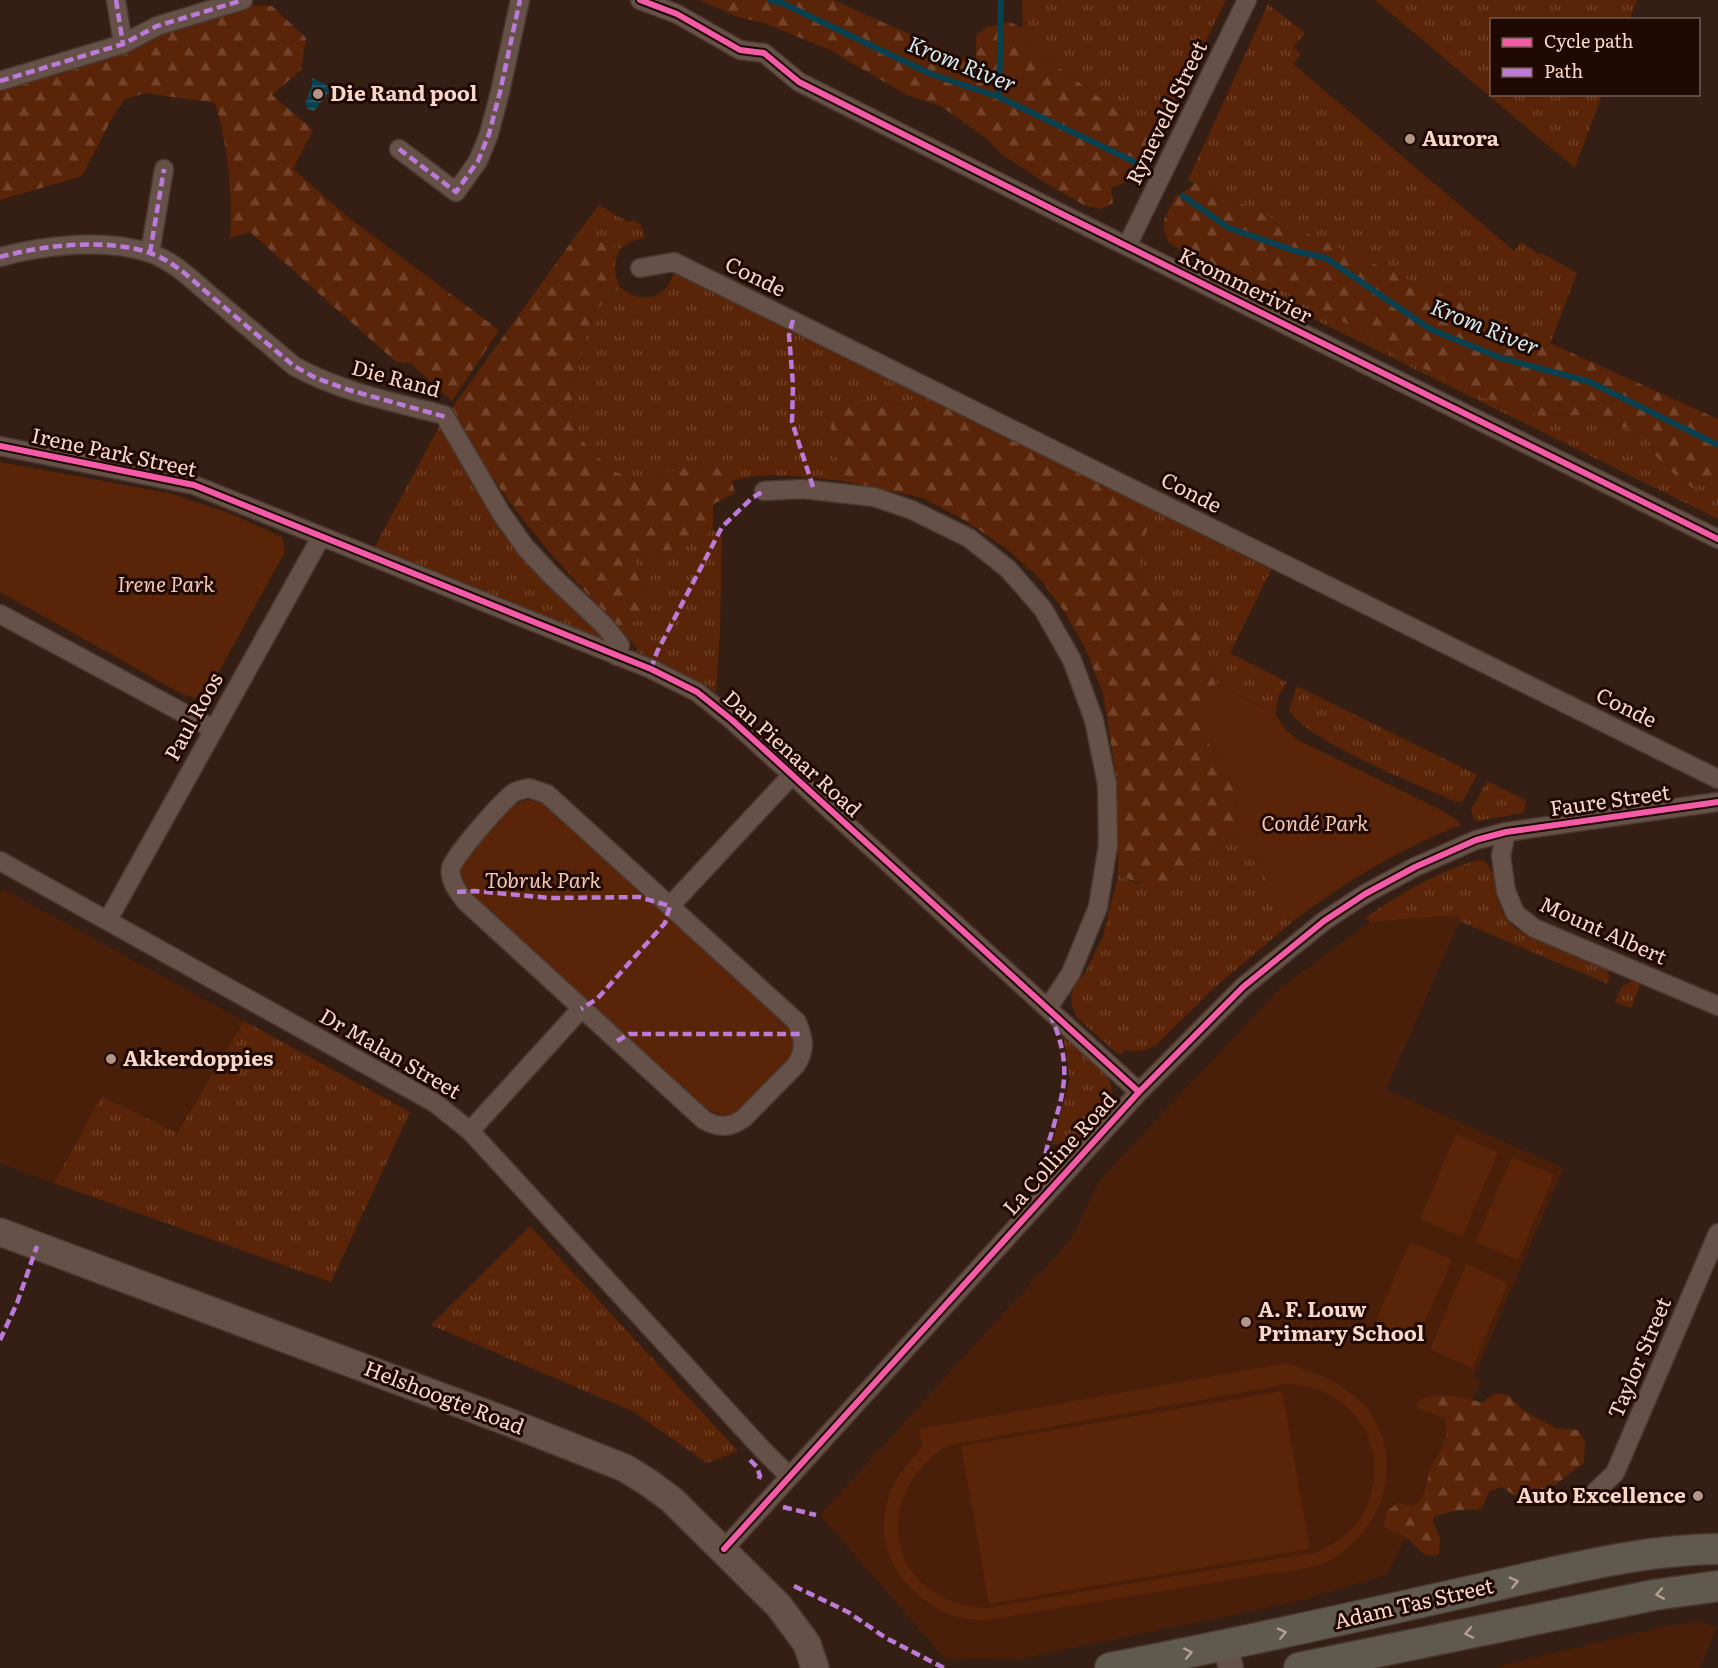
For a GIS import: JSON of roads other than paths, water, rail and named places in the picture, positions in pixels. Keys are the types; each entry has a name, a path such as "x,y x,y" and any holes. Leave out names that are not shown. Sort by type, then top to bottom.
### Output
{"main road":[{"name":"Helshoogte Road","path":"0,1232 506,1421 625,1468 672,1500 779,1606 807,1644 815,1668"},
{"name":"Adam Tas Street","path":"1110,1668 1228,1657 1555,1573 1656,1553 1718,1549"},
{"name":"Adam Tas Street","path":"1299,1668 1654,1595 1718,1586"}],"street":[{"path":"116,0 123,44"},
{"path":"1,78 123,44 157,26 243,0"},
{"path":"399,149 456,192 478,161 489,134 501,92 520,0"},
{"name":"Krommerivier","path":"640,0 677,14 740,50 764,54 799,82 1718,539"},
{"name":"Ryneveld Street","path":"1127,246 1247,0"},
{"path":"150,253 164,169"},
{"name":"Die Rand","path":"0,257 42,248 86,244 150,253 177,267 294,366 349,390 446,417 501,513 525,548 604,625 620,645 617,656"},
{"name":"Conde","path":"640,268 674,262 1718,779"},
{"name":"Irene Park Street","path":"0,446 194,485 321,537"},
{"path":"764,490 802,489 874,497 912,510 969,538 1008,569 1043,609 1072,660 1094,720 1107,784 1108,845 1098,907 1071,973 1048,1008"},
{"name":"Dan Pienaar Road","path":"321,537 651,669 697,692 732,720 1139,1092"},
{"name":"Paul Roos","path":"108,920 321,537"},
{"path":"0,614 213,729"},
{"path":"670,906 792,775"},
{"path":"529,788 547,794 796,1022 802,1034 804,1046 802,1056 796,1065 744,1119 735,1125 725,1127 704,1120 581,1009 466,902 457,892 452,880 451,869 460,851 514,792 529,788"},
{"name":"Faure Street","path":"1506,832 1718,802"},
{"name":"Mount Albert","path":"1506,832 1502,856 1506,891 1515,913 1534,928 1718,1006"},
{"name":"La Colline Road","path":"724,1550 1139,1092 1243,987 1324,921 1365,894 1415,867 1476,840 1506,832"},
{"name":"Dr Malan Street","path":"0,861 435,1103 470,1131 789,1476"},
{"path":"470,1131 581,1009"},
{"name":"Taylor Street","path":"1593,1494 1615,1473 1718,1233"}],"water":[{"name":"Die Rand pool","path":"312,78 325,84 330,90 314,111 308,109 305,104 312,85"}],"waterway":[{"name":"Krom River","path":"770,0 782,3 931,74 999,97 1139,164"},
{"path":"999,97 1001,0"},
{"name":"Krom River","path":"1183,196 1229,228 1295,251 1326,258 1430,329 1501,358 1590,382 1718,445"}],"place":[{"name":"Die Rand pool","path":"318,94"},
{"name":"Aurora","path":"1410,139"},
{"name":"Akkerdoppies","path":"111,1059"},
{"name":"A. F. Louw Primary School","path":"1246,1322"},
{"name":"Auto Excellence","path":"1698,1496"}],"park label":[{"name":"Irene Park","path":"166,585"},
{"name":"Condé Park","path":"1315,824"},
{"name":"Tobruk Park","path":"543,881"}]}
